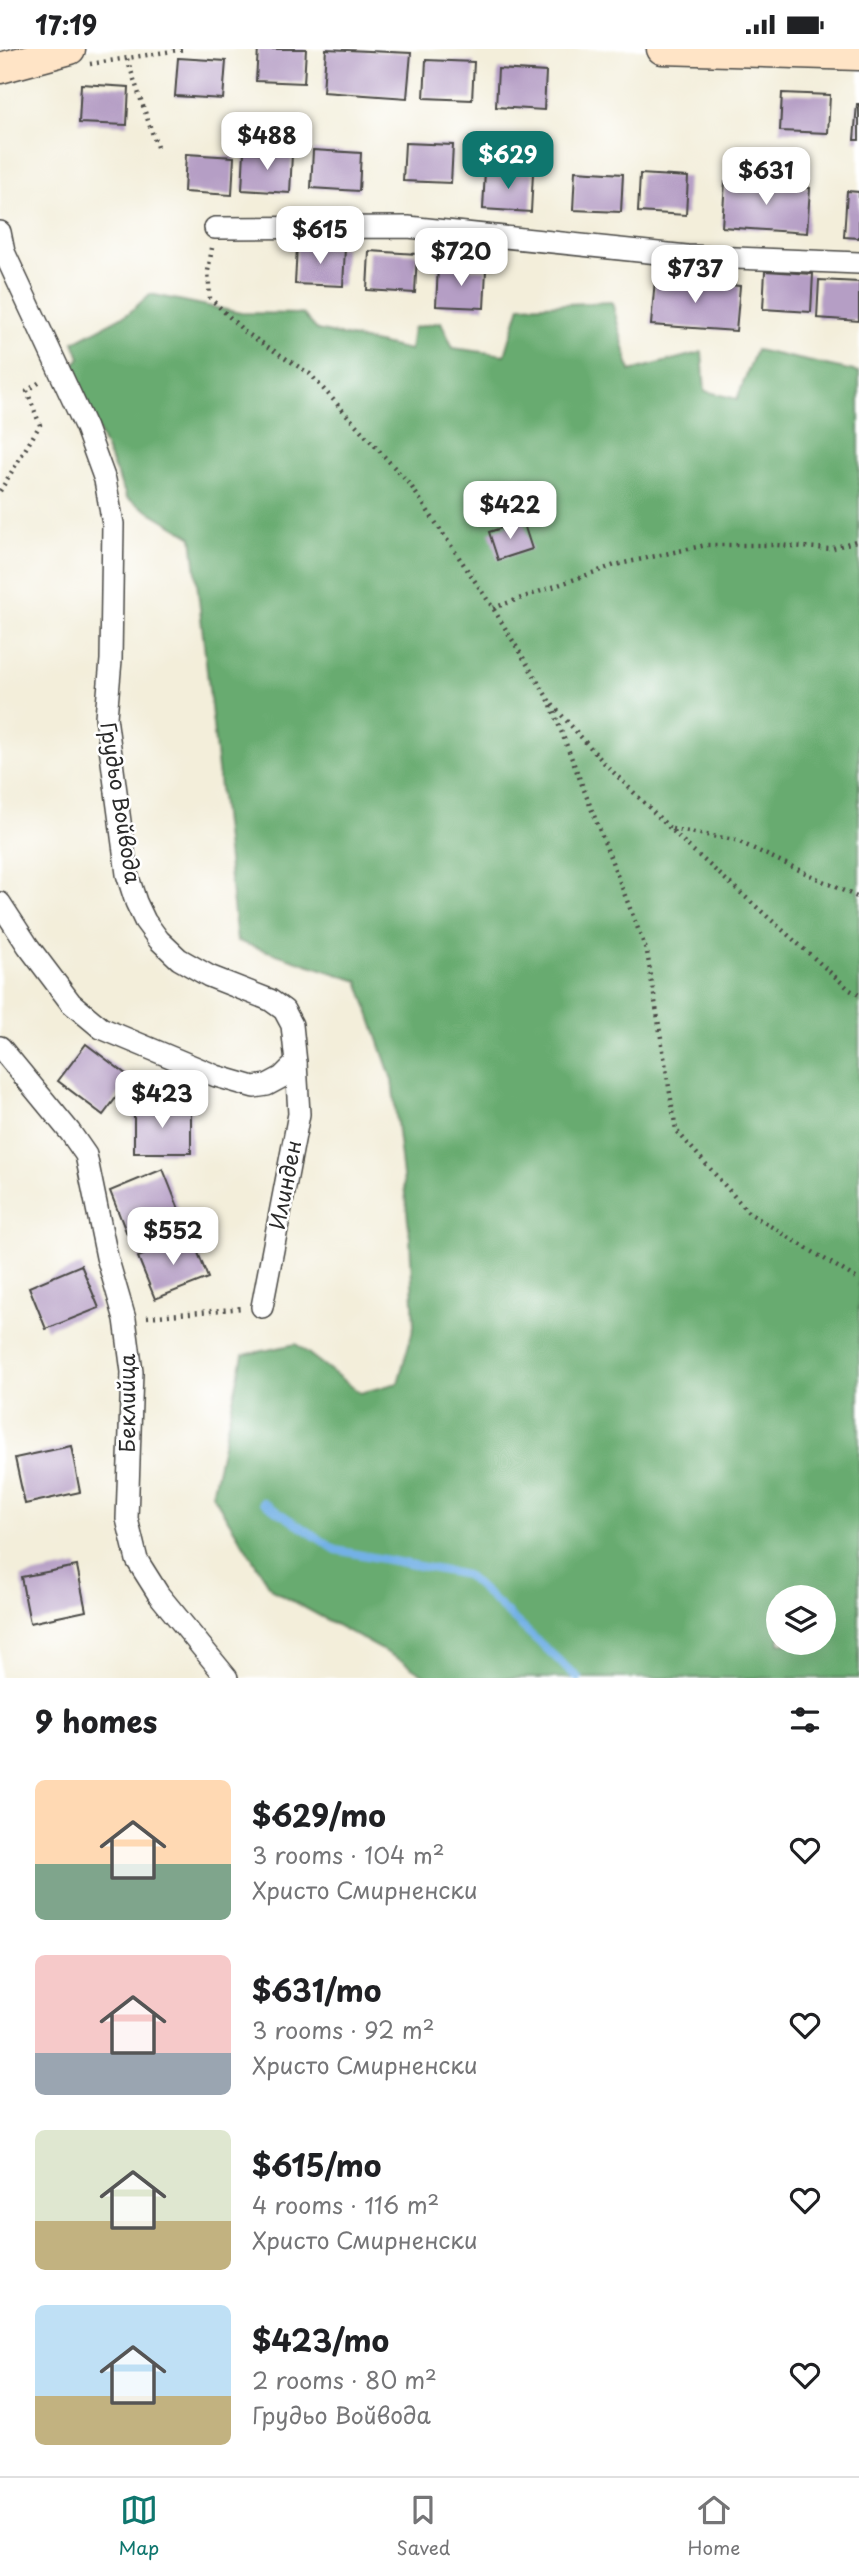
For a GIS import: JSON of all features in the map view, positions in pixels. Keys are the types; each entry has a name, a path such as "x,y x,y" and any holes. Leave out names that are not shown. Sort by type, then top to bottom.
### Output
{"street":[{"path":"662,49 859,55"},
{"path":"0,68 58,52"},
{"path":"215,228 408,227 687,256 859,263"},
{"name":"Грудьо Войвода","path":"0,232 4,252 86,428 106,480 113,524 111,660 106,717 127,874 136,902 145,921 159,940 179,959 209,975 270,1000 284,1010 293,1034 296,1063"},
{"path":"0,903 71,1003 101,1028 216,1076 254,1087 267,1085 282,1077 296,1063"},
{"name":"Беклийца","path":"0,1047 86,1155 107,1257 125,1319 132,1372 127,1519 136,1560 159,1595 227,1678"},
{"name":"Илинден","path":"262,1307 299,1114 296,1063"}],"path":[{"path":"58,52 68,67 185,49"},
{"path":"127,59 157,147"},
{"path":"215,228 208,271 210,298 245,332 310,374 411,486 550,702 605,764 672,829 850,990 859,995"},
{"path":"0,491 40,425 27,391 58,370"},
{"path":"492,608 615,565 706,545 777,545 830,549 859,540"},
{"path":"550,702 647,952 676,1130 749,1213 859,1280"},
{"path":"672,829 735,840 843,893 859,898"},
{"path":"125,1319 262,1307"}],"green space":[{"path":"150,294 241,313 303,314 317,330 410,350 413,328 441,322 453,348 505,355 520,306 612,302 630,371 702,352 705,391 737,399 756,350 859,372 859,1678 429,1678 272,1590 212,1494 243,1355 296,1344 360,1393 398,1383 414,1326 410,1238 392,1080 358,981 237,941 192,537 127,498 71,367 80,358 74,342 129,313"}],"building":[{"path":"258,49 306,49 304,83 256,81"},
{"path":"326,49 411,53 407,98 323,92"},
{"path":"178,58 226,61 223,99 175,96"},
{"path":"426,60 474,62 472,100 424,98"},
{"path":"498,69 546,72 544,110 496,107"},
{"path":"81,84 129,87 127,125 79,123"},
{"path":"782,93 830,95 828,133 780,131"},
{"path":"857,104 859,140 854,140"},
{"path":"405,143 453,145 451,183 403,181"},
{"path":"313,150 361,153 359,191 311,188"},
{"path":"244,152 292,154 290,193 242,190"},
{"path":"186,154 234,157 232,195 184,192"},
{"path":"485,171 533,173 531,212 483,209"},
{"path":"575,171 623,174 621,212 573,210"},
{"path":"640,174 688,177 686,215 638,212"},
{"path":"725,181 810,188 807,233 722,227"},
{"path":"847,191 859,192 859,238 844,237"},
{"path":"297,246 345,248 343,286 295,284"},
{"path":"369,251 417,254 415,293 367,290"},
{"path":"438,267 486,270 484,308 436,306"},
{"path":"765,271 813,274 811,312 763,309"},
{"path":"655,279 740,286 736,331 651,325"},
{"path":"819,280 859,282 859,321 817,318"},
{"path":"523,521 532,549 498,560 489,532"},
{"path":"86,1044 131,1078 103,1115 58,1081"},
{"path":"134,1107 191,1107 191,1153 134,1153"},
{"path":"163,1169 180,1212 127,1234 110,1191"},
{"path":"191,1235 208,1278 155,1299 138,1257"},
{"path":"81,1265 99,1308 46,1329 29,1287"},
{"path":"71,1446 80,1492 25,1504 15,1458"},
{"path":"77,1566 86,1611 30,1623 21,1577"}],"waterway":[{"path":"263,1502 336,1550 466,1575 578,1678"}]}
